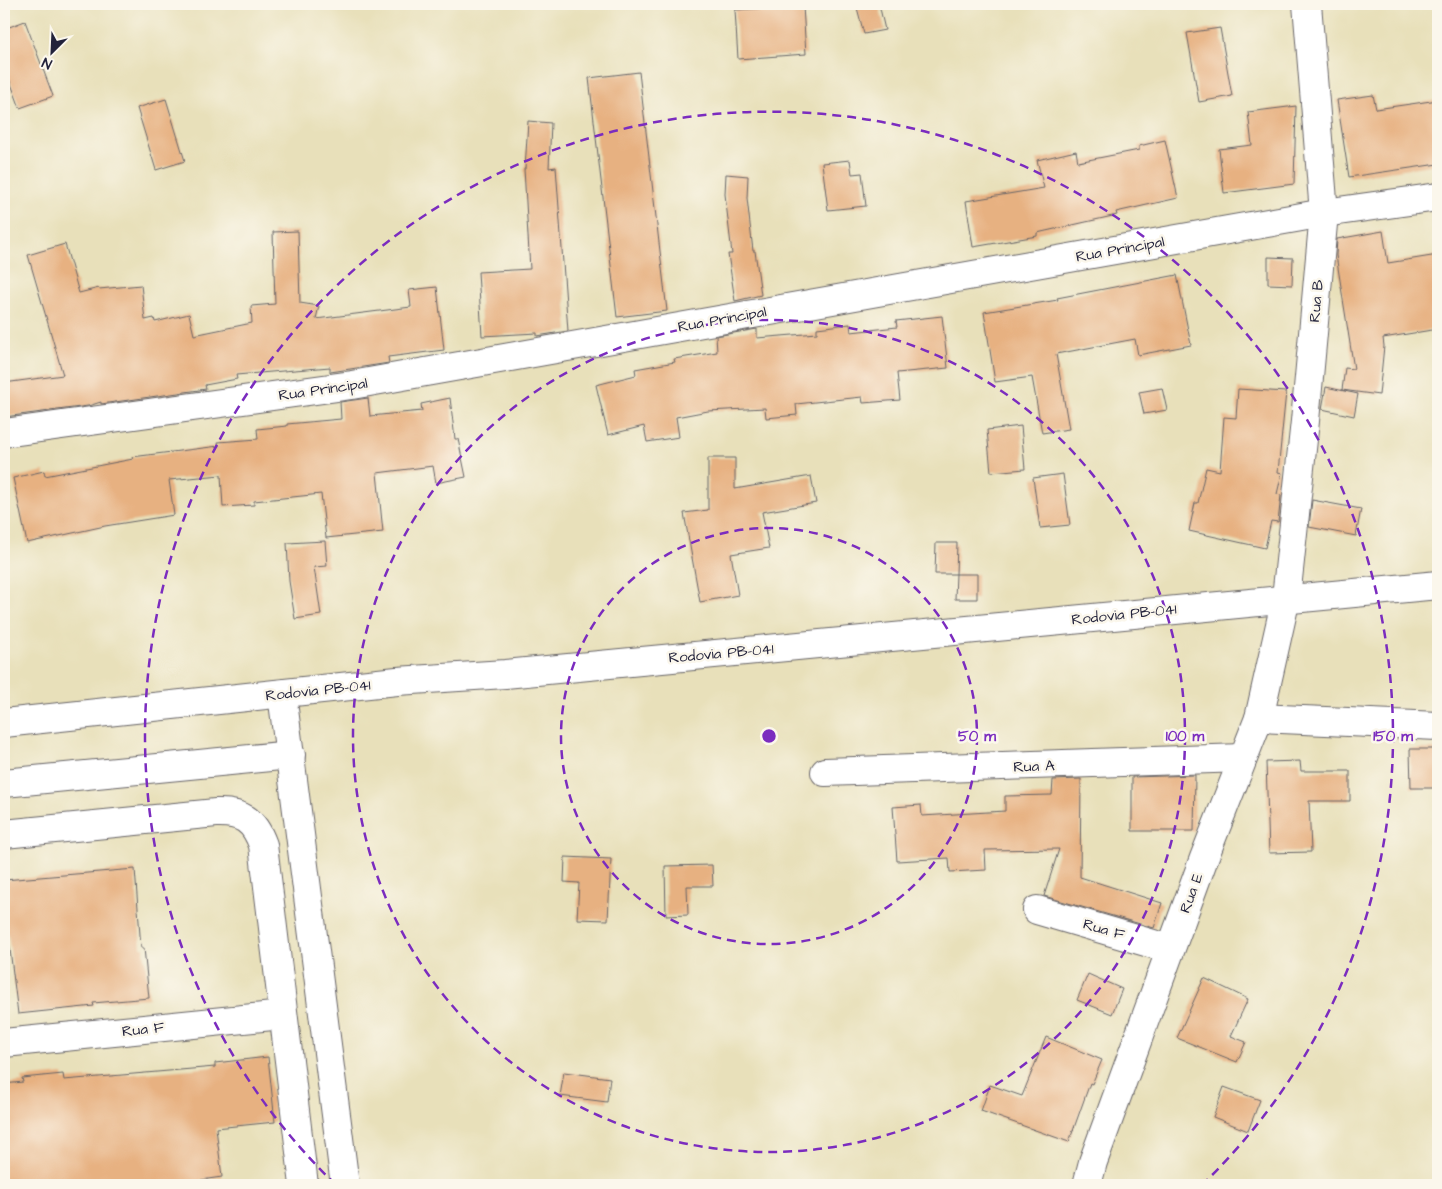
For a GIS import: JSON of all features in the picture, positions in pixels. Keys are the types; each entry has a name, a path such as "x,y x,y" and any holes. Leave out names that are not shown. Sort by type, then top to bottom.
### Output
{"street":[{"name":"Rua B","path":"1286,598 1324,214 1307,4"},
{"name":"Rua Principal","path":"4,433 352,385 1324,214 1438,198"},
{"name":"Rodovia PB-041","path":"4,723 397,681 505,674 1438,585"},
{"name":"Rua E","path":"1087,1185 1093,1162 1170,949 1259,718 1286,598"},
{"path":"282,694 345,1185"},
{"path":"1259,718 1438,726"},
{"path":"4,783 291,754"},
{"name":"Rua A","path":"825,772 1243,758"},
{"path":"4,834 216,813 228,813 240,817 252,824 258,831 263,845 304,1185"},
{"name":"Rua F","path":"1037,910 1170,949"},
{"name":"Rua F","path":"4,1043 283,1015"}],"building":[{"path":"856,4 879,4 885,30 864,34"},
{"path":"803,6 806,54 738,59 735,10"},
{"path":"25,21 53,96 20,108 4,65 4,29"},
{"path":"1220,28 1232,96 1199,102 1187,33"},
{"path":"639,72 667,311 617,317 589,78"},
{"path":"1373,95 1376,109 1438,100 1438,164 1349,177 1337,100"},
{"path":"166,99 185,161 156,170 137,108"},
{"path":"1296,106 1294,184 1224,193 1219,149 1252,145 1248,112"},
{"path":"528,121 551,123 549,168 556,167 568,331 537,336 537,333 482,336 478,272 530,269 524,169"},
{"path":"1165,140 1178,198 1116,212 1117,215 1037,233 1037,236 973,247 966,201 1044,188 1037,160 1076,151 1078,162 1139,150 1139,146"},
{"path":"850,160 852,174 862,173 866,206 828,210 822,163"},
{"path":"726,174 748,176 747,198 753,251 755,251 761,295 735,301 728,254 732,254 725,194"},
{"path":"298,231 300,303 319,306 316,319 411,307 409,290 437,287 444,350 388,357 389,363 330,372 330,367 236,375 237,379 205,385 206,389 101,404 101,402 88,406 4,417 4,383 63,375 28,255 65,244 79,293 99,288 141,285 145,320 154,318 155,322 189,314 194,335 252,323 251,306 275,304 273,232"},
{"path":"1383,231 1388,263 1438,255 1438,329 1383,338 1384,346 1379,395 1342,390 1345,368 1354,369 1336,255 1337,239"},
{"path":"1268,257 1293,258 1292,285 1268,284"},
{"path":"1177,275 1191,345 1138,355 1135,339 1056,354 1069,429 1042,433 1032,377 995,382 984,312 1058,300 1057,298"},
{"path":"942,316 948,368 897,373 900,400 863,403 862,397 796,404 797,415 766,418 765,408 708,411 676,417 679,437 647,442 644,426 608,435 596,385 636,375 635,369 675,362 674,359 717,352 716,336 757,329 757,338 817,333 817,328 850,324 851,332 897,327 896,321"},
{"path":"1326,387 1358,394 1354,416 1322,409"},
{"path":"1162,388 1167,410 1144,414 1139,392"},
{"path":"1238,389 1286,392 1278,472 1282,473 1277,494 1281,495 1278,522 1271,521 1265,548 1189,531 1195,503 1198,503 1206,468 1220,471 1224,417 1236,418"},
{"path":"368,398 370,416 422,411 421,404 450,398 455,439 458,439 466,477 436,483 433,466 377,473 383,532 326,538 321,494 254,501 254,505 223,507 221,475 169,480 174,515 105,526 27,543 13,478 44,471 45,476 133,459 132,457 219,446 218,442 258,439 257,429 341,419 340,402"},
{"path":"1021,426 1025,469 991,472 987,430"},
{"path":"708,458 735,458 735,489 811,476 816,503 762,512 769,548 731,554 738,595 700,602 684,513 708,510"},
{"path":"1063,474 1070,525 1040,528 1033,478"},
{"path":"1312,500 1361,509 1356,536 1309,527"},
{"path":"325,541 327,566 314,567 321,615 295,619 289,581 287,543"},
{"path":"936,543 957,543 956,574 935,574"},
{"path":"956,574 977,574 977,599 955,599"},
{"path":"1410,749 1438,749 1438,788 1411,788"},
{"path":"1300,761 1301,771 1350,771 1350,801 1309,801 1311,852 1269,853 1266,762"},
{"path":"1195,775 1194,831 1132,831 1132,777"},
{"path":"1081,779 1080,877 1162,903 1154,928 1044,896 1059,849 985,850 986,870 950,872 949,858 897,861 893,807 921,805 922,816 1005,811 1005,796 1052,795 1053,780"},
{"path":"565,857 611,859 608,920 577,919 579,883 564,882"},
{"path":"712,865 713,886 687,886 688,915 666,916 665,866"},
{"path":"135,869 141,948 144,948 149,998 93,1003 94,1006 18,1014 8,933 4,934 4,880"},
{"path":"1088,974 1122,989 1112,1014 1077,1000"},
{"path":"1204,978 1248,999 1231,1036 1246,1042 1237,1062 1177,1038"},
{"path":"1046,1037 1102,1060 1092,1084 1090,1083 1069,1142 981,1111 990,1085 1022,1096"},
{"path":"268,1057 275,1122 216,1128 222,1177 201,1180 202,1185 4,1185 4,1084 23,1082 22,1078 63,1074 64,1080 215,1067 215,1063"},
{"path":"564,1072 610,1078 607,1102 560,1096"},
{"path":"1224,1087 1260,1100 1248,1131 1213,1117"}]}
